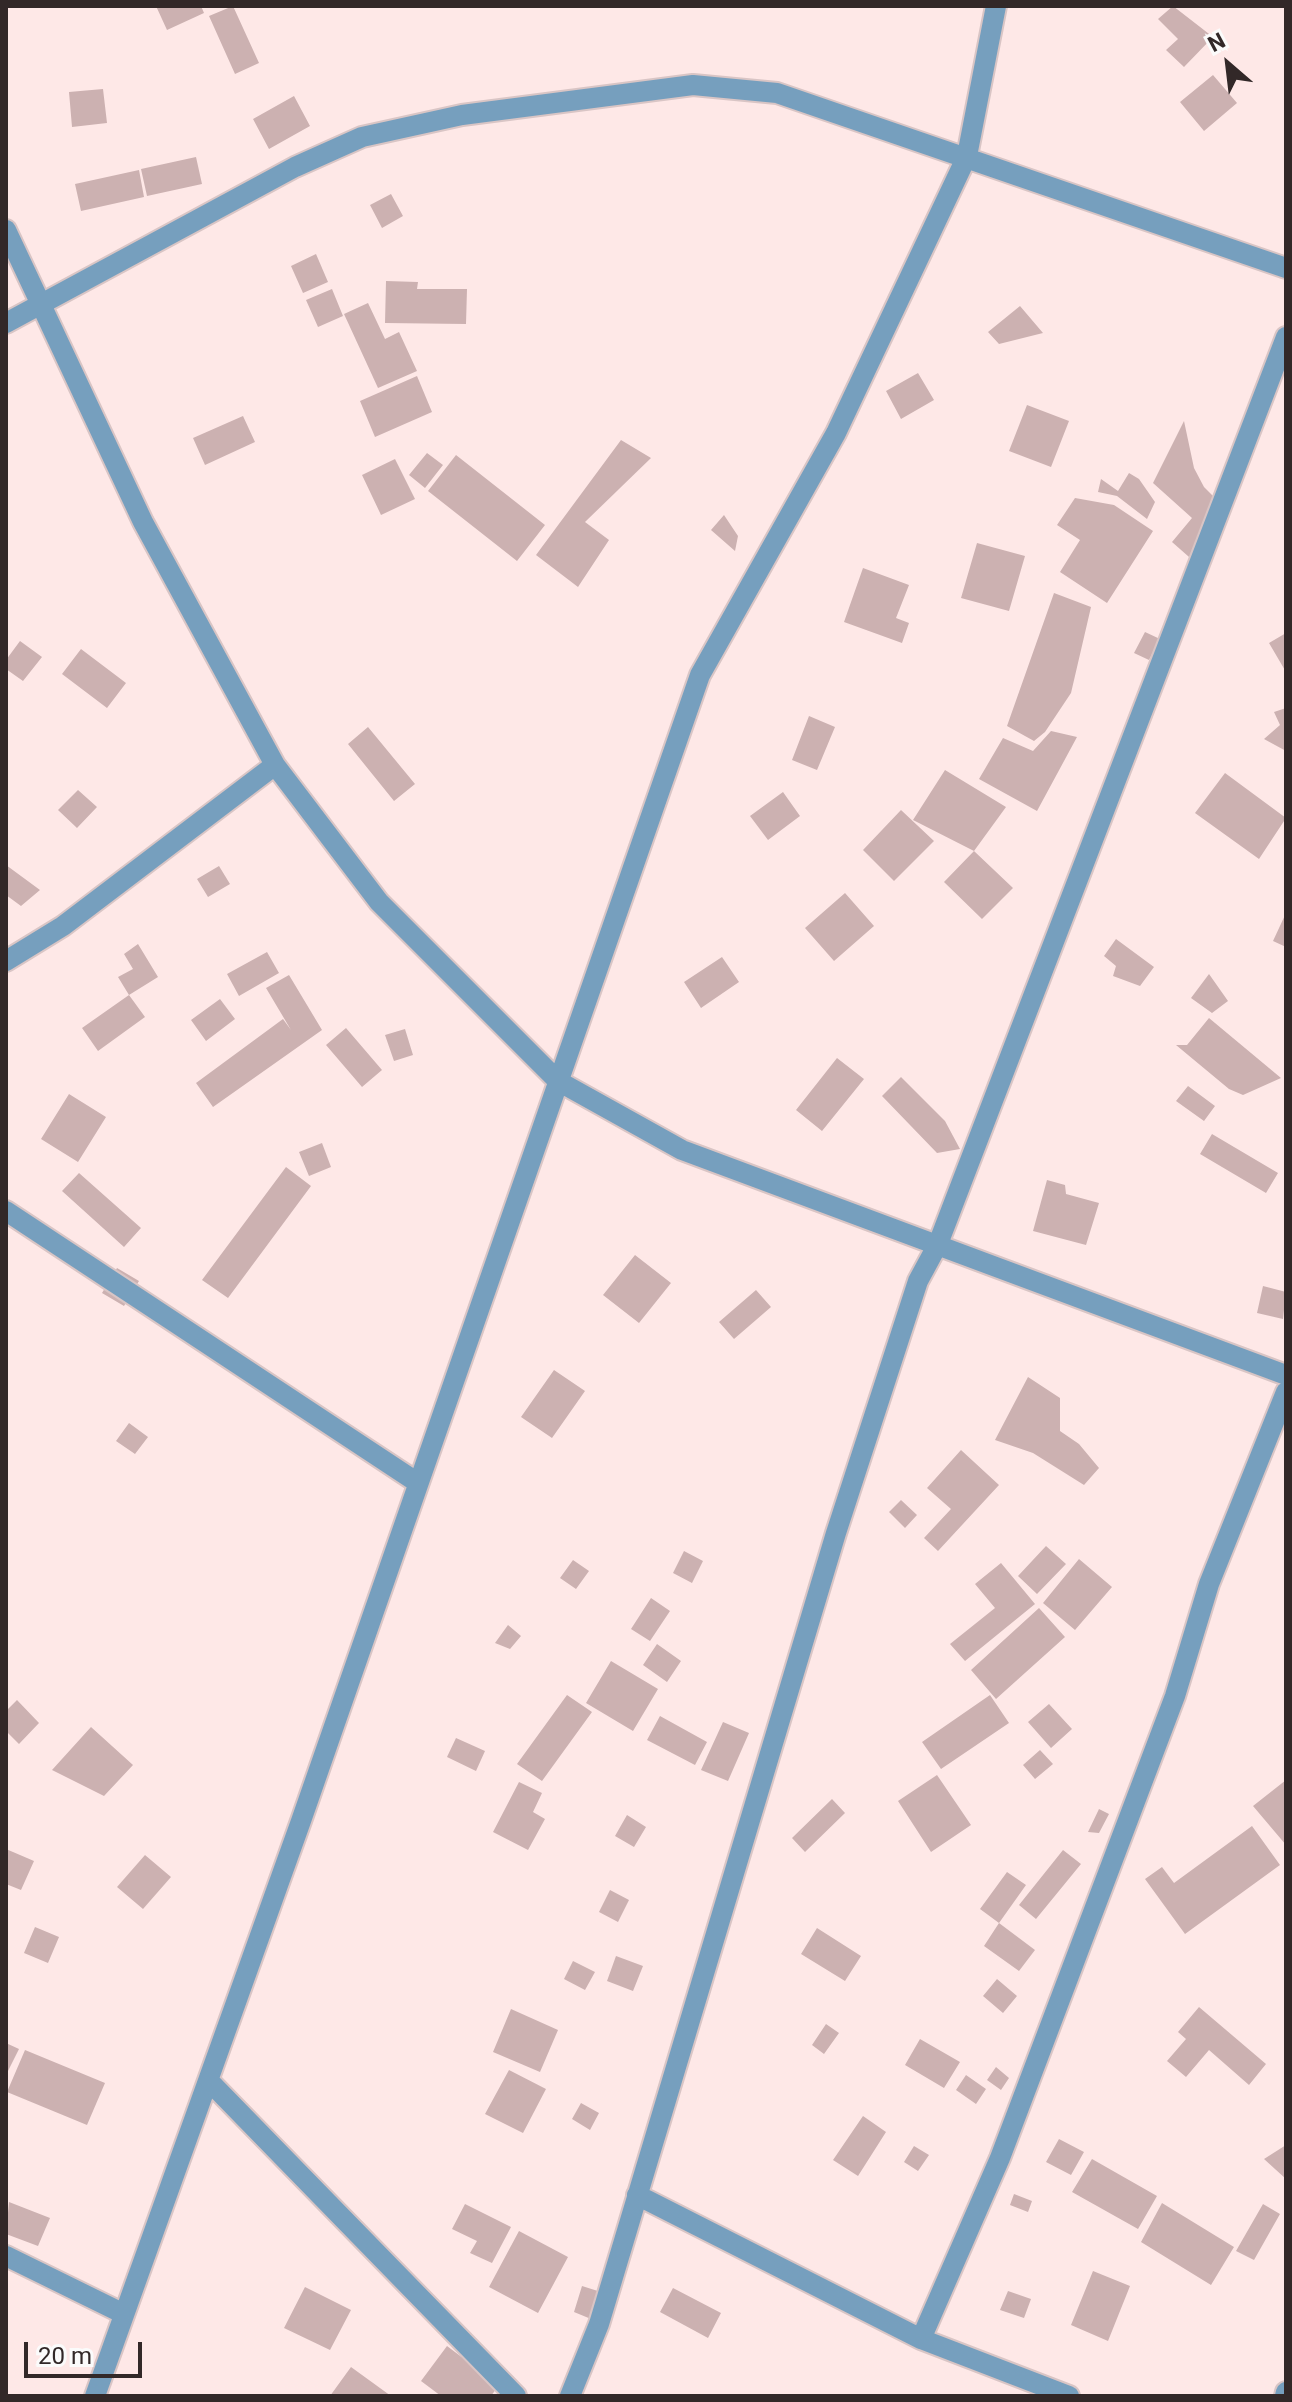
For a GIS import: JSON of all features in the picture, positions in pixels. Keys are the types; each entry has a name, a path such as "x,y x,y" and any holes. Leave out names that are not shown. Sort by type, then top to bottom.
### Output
{"street":[{"path":"95,2396 122,2313 209,2081 700,675 836,433 967,156 996,6"},
{"path":"6,323 42,307 322,155 362,137 462,115 693,85 777,93 1286,268"},
{"path":"6,230 143,522 275,765 379,902 558,1081 682,1150 1286,1375"},
{"path":"570,2396 599,2324 836,1533 918,1281 938,1244 1286,337"},
{"path":"6,961 63,926 275,765"},
{"path":"6,1211 418,1483"},
{"path":"921,2339 1000,2158 1175,1696 1209,1584 1286,1392"},
{"path":"209,2081 516,2396"},
{"path":"637,2195 921,2339 1069,2396"},
{"path":"6,2256 122,2313"}],"building":[{"path":"156,6 201,6 204,13 167,30"},
{"path":"233,6 259,63 235,74 209,16"},
{"path":"1173,6 1213,37 1184,67 1166,50 1178,39 1158,19"},
{"path":"1213,75 1237,103 1204,131 1180,102"},
{"path":"103,89 107,123 72,127 69,92"},
{"path":"294,96 310,126 269,149 253,119"},
{"path":"196,157 202,184 147,196 141,169"},
{"path":"139,170 144,197 81,211 75,184"},
{"path":"391,194 403,216 382,228 370,205"},
{"path":"316,254 328,282 303,293 291,266"},
{"path":"386,281 418,282 417,289 467,289 466,324 385,323"},
{"path":"332,289 343,316 318,327 306,300"},
{"path":"368,303 385,339 399,332 417,371 378,388 344,314"},
{"path":"1020,306 1043,333 999,344 988,332"},
{"path":"918,373 934,400 901,419 886,391"},
{"path":"417,376 432,412 375,437 360,401"},
{"path":"1027,405 1069,421 1051,467 1009,451"},
{"path":"243,416 255,442 205,465 193,438"},
{"path":"1184,421 1194,468 1204,487 1220,503 1197,564 1172,542 1192,518 1153,483"},
{"path":"621,440 651,458 585,522 609,540 578,587 536,555"},
{"path":"427,453 443,465 425,488 409,475"},
{"path":"456,455 545,525 517,561 428,491"},
{"path":"395,459 415,499 381,515 362,475"},
{"path":"1129,473 1139,479 1155,502 1147,519 1117,496 1098,492 1101,479 1118,491"},
{"path":"1075,498 1114,505 1153,531 1107,603 1060,572 1080,540 1057,525"},
{"path":"724,515 738,536 735,551 711,530"},
{"path":"977,543 1025,556 1009,611 961,598"},
{"path":"863,568 909,585 896,618 909,623 902,643 844,622"},
{"path":"1054,593 1091,607 1071,693 1045,732 1034,741 1007,726"},
{"path":"1145,632 1160,639 1149,660 1134,653"},
{"path":"1286,633 1286,672 1269,643"},
{"path":"20,641 42,657 23,681 6,669 6,660"},
{"path":"81,649 126,683 107,708 62,674"},
{"path":"1286,708 1286,751 1264,739 1280,725 1274,712"},
{"path":"809,716 835,727 817,770 792,760"},
{"path":"368,727 415,784 394,801 348,744"},
{"path":"1051,731 1077,737 1037,811 979,779 1003,738 1033,751"},
{"path":"945,770 1006,807 974,851 913,820"},
{"path":"1225,773 1286,818 1259,859 1195,813"},
{"path":"78,790 97,807 77,828 58,810"},
{"path":"783,792 800,816 768,840 750,816"},
{"path":"901,810 934,841 894,881 863,850"},
{"path":"974,851 1013,888 982,919 944,882"},
{"path":"6,865 40,890 21,906 6,895"},
{"path":"219,866 230,884 208,897 197,879"},
{"path":"845,893 874,926 834,961 805,928"},
{"path":"1286,913 1286,947 1273,941"},
{"path":"1116,939 1154,967 1140,986 1113,976 1116,966 1104,956"},
{"path":"138,944 158,977 129,995 118,977 133,969 124,954"},
{"path":"267,952 279,973 239,996 227,974"},
{"path":"722,957 739,982 701,1008 684,982"},
{"path":"1209,974 1228,1001 1212,1013 1191,998"},
{"path":"289,975 322,1030 213,1107 196,1083 283,1019 291,1030 266,988"},
{"path":"129,995 145,1017 98,1051 82,1028"},
{"path":"220,999 235,1019 206,1041 191,1020"},
{"path":"1209,1018 1281,1078 1243,1095 1229,1089 1176,1045 1187,1045"},
{"path":"346,1028 382,1070 362,1087 326,1045"},
{"path":"405,1029 413,1055 394,1061 385,1035"},
{"path":"837,1058 864,1079 822,1131 796,1110"},
{"path":"901,1077 945,1121 960,1149 937,1153 882,1096"},
{"path":"1188,1086 1215,1106 1204,1121 1176,1101"},
{"path":"69,1094 106,1117 78,1162 41,1139"},
{"path":"1212,1134 1278,1173 1266,1193 1200,1154"},
{"path":"322,1143 331,1167 309,1176 299,1152"},
{"path":"286,1167 311,1186 228,1298 202,1280"},
{"path":"79,1173 141,1228 124,1247 62,1191"},
{"path":"1047,1180 1065,1185 1066,1194 1099,1203 1086,1245 1033,1231"},
{"path":"635,1255 671,1283 639,1323 603,1295"},
{"path":"117,1268 139,1281 124,1306 102,1293"},
{"path":"1263,1286 1286,1292 1283,1319 1257,1313"},
{"path":"756,1290 771,1307 734,1339 719,1322"},
{"path":"554,1370 585,1391 552,1438 521,1417"},
{"path":"1028,1377 1060,1398 1060,1431 1079,1444 1099,1468 1084,1485 1033,1453 995,1440"},
{"path":"129,1423 148,1437 135,1454 116,1441"},
{"path":"961,1450 999,1485 938,1551 924,1538 951,1509 927,1488"},
{"path":"901,1500 917,1515 905,1528 889,1512"},
{"path":"1046,1546 1066,1564 1037,1594 1018,1576"},
{"path":"684,1551 703,1561 692,1583 673,1573"},
{"path":"1079,1559 1112,1587 1075,1630 1043,1603"},
{"path":"573,1560 589,1571 576,1589 560,1578"},
{"path":"1001,1563 1035,1604 965,1661 950,1644 995,1608 975,1584"},
{"path":"651,1598 670,1611 650,1641 631,1629"},
{"path":"1039,1608 1065,1637 996,1699 971,1670"},
{"path":"508,1625 521,1636 510,1649 495,1643"},
{"path":"657,1644 681,1661 667,1682 643,1665"},
{"path":"611,1661 658,1689 633,1731 586,1703"},
{"path":"567,1695 592,1712 542,1781 517,1764"},
{"path":"990,1695 1009,1723 941,1769 922,1742"},
{"path":"17,1700 39,1723 19,1744 6,1731 6,1711"},
{"path":"1049,1704 1072,1729 1051,1748 1028,1722"},
{"path":"660,1716 707,1742 695,1765 647,1740"},
{"path":"723,1722 749,1733 728,1781 701,1770"},
{"path":"91,1727 133,1765 104,1796 52,1770"},
{"path":"456,1738 485,1751 476,1771 447,1757"},
{"path":"1040,1750 1053,1764 1035,1779 1023,1765"},
{"path":"937,1775 971,1825 931,1852 898,1801"},
{"path":"1286,1780 1286,1845 1253,1806"},
{"path":"519,1782 542,1793 533,1812 545,1819 528,1850 493,1832"},
{"path":"832,1799 845,1813 805,1852 792,1838"},
{"path":"1099,1809 1109,1814 1099,1833 1088,1832"},
{"path":"627,1815 646,1827 634,1847 615,1836"},
{"path":"1252,1826 1280,1865 1185,1934 1145,1879 1162,1867 1174,1883"},
{"path":"6,1849 34,1861 21,1890 6,1884"},
{"path":"1063,1850 1081,1864 1036,1919 1019,1905"},
{"path":"145,1855 171,1877 143,1909 117,1887"},
{"path":"1007,1872 1026,1885 999,1923 980,1909"},
{"path":"610,1890 629,1900 618,1922 599,1912"},
{"path":"999,1923 1035,1950 1019,1971 984,1946"},
{"path":"35,1927 59,1937 48,1963 24,1953"},
{"path":"817,1928 861,1956 845,1981 801,1954"},
{"path":"616,1956 643,1966 633,1991 607,1981"},
{"path":"573,1961 595,1972 585,1990 564,1979"},
{"path":"997,1979 1017,1996 1003,2013 983,1996"},
{"path":"1199,2007 1266,2064 1249,2085 1209,2050 1186,2077 1167,2061 1186,2039 1178,2032"},
{"path":"511,2009 558,2030 540,2072 493,2052"},
{"path":"826,2024 839,2033 824,2054 812,2045"},
{"path":"920,2039 960,2062 944,2088 905,2065"},
{"path":"6,2043 19,2049 6,2075"},
{"path":"25,2050 105,2083 87,2125 7,2092"},
{"path":"996,2067 1009,2078 1001,2090 987,2080"},
{"path":"509,2070 546,2089 523,2133 485,2114"},
{"path":"966,2075 986,2089 976,2104 956,2090"},
{"path":"581,2103 599,2113 590,2130 572,2119"},
{"path":"863,2116 886,2132 858,2176 833,2160"},
{"path":"1059,2139 1084,2152 1071,2175 1046,2162"},
{"path":"1286,2145 1286,2179 1264,2159"},
{"path":"914,2146 929,2155 918,2171 904,2162"},
{"path":"1092,2159 1157,2196 1138,2229 1072,2192"},
{"path":"1014,2194 1032,2201 1028,2212 1010,2205"},
{"path":"9,2202 50,2218 38,2246 6,2234"},
{"path":"1162,2203 1234,2247 1211,2285 1141,2242"},
{"path":"465,2204 511,2227 492,2263 470,2253 477,2241 452,2229"},
{"path":"1263,2204 1280,2214 1254,2260 1236,2251"},
{"path":"519,2231 568,2257 538,2313 489,2287"},
{"path":"1093,2271 1130,2286 1108,2341 1071,2325"},
{"path":"582,2286 601,2292 591,2319 574,2312"},
{"path":"305,2287 351,2310 330,2350 284,2328"},
{"path":"673,2288 721,2313 708,2338 660,2312"},
{"path":"1008,2291 1031,2299 1024,2318 1000,2310"},
{"path":"447,2346 499,2385 491,2396 441,2396 421,2381"},
{"path":"351,2367 391,2396 330,2396"}]}
